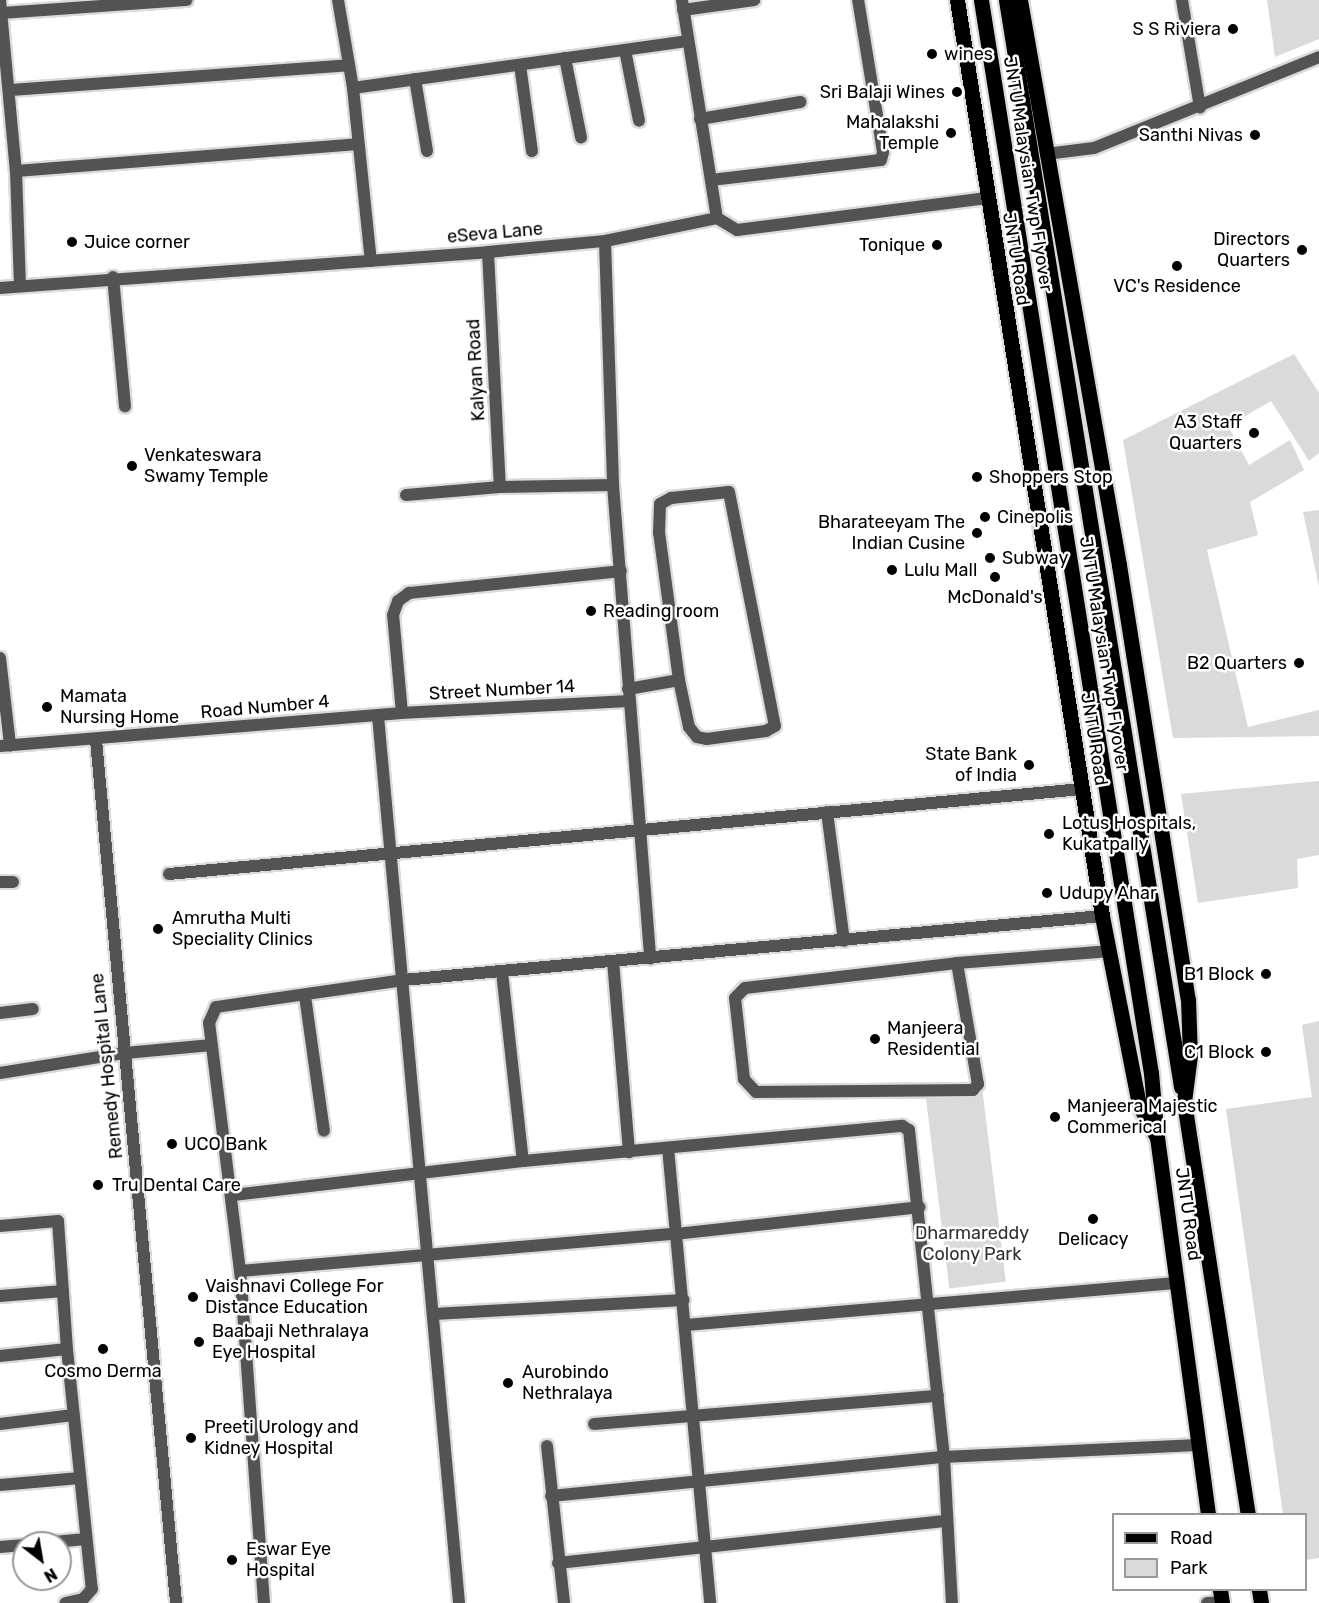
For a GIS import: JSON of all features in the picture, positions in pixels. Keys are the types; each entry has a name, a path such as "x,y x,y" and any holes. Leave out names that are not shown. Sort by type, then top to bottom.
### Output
{"main road":[{"name":"JNTU Road","path":"957,0 1108,951 1139,1105 1157,1137 1208,1513"},
{"name":"JNTU Malaysian Twp Flyover","path":"981,0 1150,1073 1157,1137"},
{"name":"JNTU Malaysian Twp Flyover","path":"1006,0 1184,1102"},
{"name":"JNTU Road","path":"1020,0 1119,565 1188,999 1190,1055 1184,1102 1248,1513"}],"street":[{"path":"20,285 16,171 1,6 187,0"},
{"path":"338,0 353,88 371,261"},
{"path":"754,0 682,5 717,218 737,230 987,198"},
{"path":"711,180 881,160 883,152 858,0"},
{"path":"1182,0 1200,107"},
{"path":"353,88 687,41"},
{"path":"625,50 639,121"},
{"path":"1046,154 1094,148 1319,57"},
{"path":"565,58 581,137"},
{"path":"10,90 349,64"},
{"path":"520,65 532,151"},
{"path":"415,79 427,151"},
{"path":"700,119 801,102"},
{"path":"16,171 358,144"},
{"name":"eSeva Lane","path":"0,288 113,277 371,261 605,241 717,218"},
{"path":"605,241 613,485 650,959"},
{"name":"Kalyan Road","path":"488,252 500,487"},
{"path":"113,277 125,406"},
{"path":"406,495 500,487 613,485"},
{"path":"729,492 775,726 742,735 707,740 697,737 689,728 679,680 659,533 660,504 671,498 729,492"},
{"path":"402,713 393,615 398,602 409,593 621,571"},
{"name":"Road Number 4","path":"0,658 5,745 96,740 378,716"},
{"name":"Street Number 14","path":"378,716 628,695 679,680"},
{"path":"378,716 422,1175 459,1603"},
{"name":"Remedy Hospital Lane","path":"96,740 176,1603"},
{"path":"169,874 639,828 1082,789"},
{"path":"827,812 844,941"},
{"path":"0,882 13,882"},
{"path":"264,1603 233,1195 209,1023 216,1006 305,996 403,980 1102,916"},
{"path":"957,963 978,1084 973,1090 756,1092 744,1079 735,998 745,987 957,963 1108,951"},
{"path":"612,962 629,1152"},
{"path":"502,972 523,1161"},
{"path":"305,996 324,1131"},
{"path":"0,1013 33,1009"},
{"path":"0,1073 125,1053 212,1044"},
{"path":"233,1195 422,1175 523,1161 902,1126 909,1130 913,1139 944,1457 952,1603"},
{"path":"668,1148 684,1300 710,1603"},
{"path":"240,1271 428,1252 676,1234 920,1207"},
{"path":"0,1226 58,1221 67,1349 91,1593 65,1603"},
{"path":"686,1325 1178,1283"},
{"path":"0,1296 63,1291"},
{"path":"434,1314 684,1300"},
{"path":"0,1356 67,1349"},
{"path":"594,1424 694,1418 938,1396"},
{"path":"0,1424 73,1415"},
{"path":"551,1496 944,1457 1197,1445"},
{"path":"547,1446 564,1603"},
{"path":"0,1485 80,1478"},
{"path":"558,1563 947,1521"},
{"path":"72,1540 86,1539"}],"green space":[{"path":"1267,0 1319,0 1319,39 1275,57"},
{"path":"1294,354 1319,393 1319,453 1309,461 1271,401 1228,426 1249,465 1290,440 1304,470 1250,502 1258,535 1207,550 1248,727 1319,710 1319,736 1173,738 1123,440"},
{"path":"1319,510 1319,587 1303,512"},
{"path":"1319,781 1319,855 1297,859 1298,888 1198,903 1181,794"},
{"path":"1319,1021 1319,1558 1307,1560 1307,1513 1283,1513 1226,1109 1312,1097 1302,1025"},
{"name":"Dharmareddy Colony Park","path":"982,1087 1006,1282 949,1288 925,1094"}],"place":[{"name":"S S Riviera","path":"1233,29"},
{"name":"wines","path":"932,54"},
{"name":"Sri Balaji Wines","path":"957,92"},
{"name":"Mahalakshi Temple","path":"951,133"},
{"name":"Santhi Nivas","path":"1255,135"},
{"name":"Juice corner","path":"72,242"},
{"name":"Tonique","path":"937,245"},
{"name":"Directors Quarters","path":"1302,250"},
{"name":"VC's Residence","path":"1177,266"},
{"name":"A3 Staff Quarters","path":"1254,433"},
{"name":"Venkateswara Swamy Temple","path":"132,466"},
{"name":"Shoppers Stop","path":"977,477"},
{"name":"Cinepolis","path":"985,517"},
{"name":"Bharateeyam The Indian Cusine","path":"977,533"},
{"name":"Subway","path":"990,558"},
{"name":"Lulu Mall","path":"892,570"},
{"name":"McDonald's","path":"995,577"},
{"name":"Reading room","path":"591,611"},
{"name":"B2 Quarters","path":"1299,663"},
{"name":"Mamata Nursing Home","path":"47,707"},
{"name":"State Bank of India","path":"1029,765"},
{"name":"Lotus Hospitals, Kukatpally","path":"1049,834"},
{"name":"Udupy Ahar","path":"1047,893"},
{"name":"Amrutha Multi Speciality Clinics","path":"158,929"},
{"name":"B1 Block","path":"1266,974"},
{"name":"Manjeera Residential","path":"875,1039"},
{"name":"C1 Block","path":"1266,1052"},
{"name":"Manjeera Majestic Commerical","path":"1055,1117"},
{"name":"UCO Bank","path":"172,1144"},
{"name":"Tru Dental Care","path":"98,1185"},
{"name":"Delicacy","path":"1093,1219"},
{"name":"Vaishnavi College For Distance Education","path":"193,1297"},
{"name":"Baabaji Nethralaya Eye Hospital","path":"199,1342"},
{"name":"Cosmo Derma","path":"103,1349"},
{"name":"Aurobindo Nethralaya","path":"508,1383"},
{"name":"Preeti Urology and Kidney Hospital","path":"191,1438"},
{"name":"Eswar Eye Hospital","path":"232,1560"}]}
